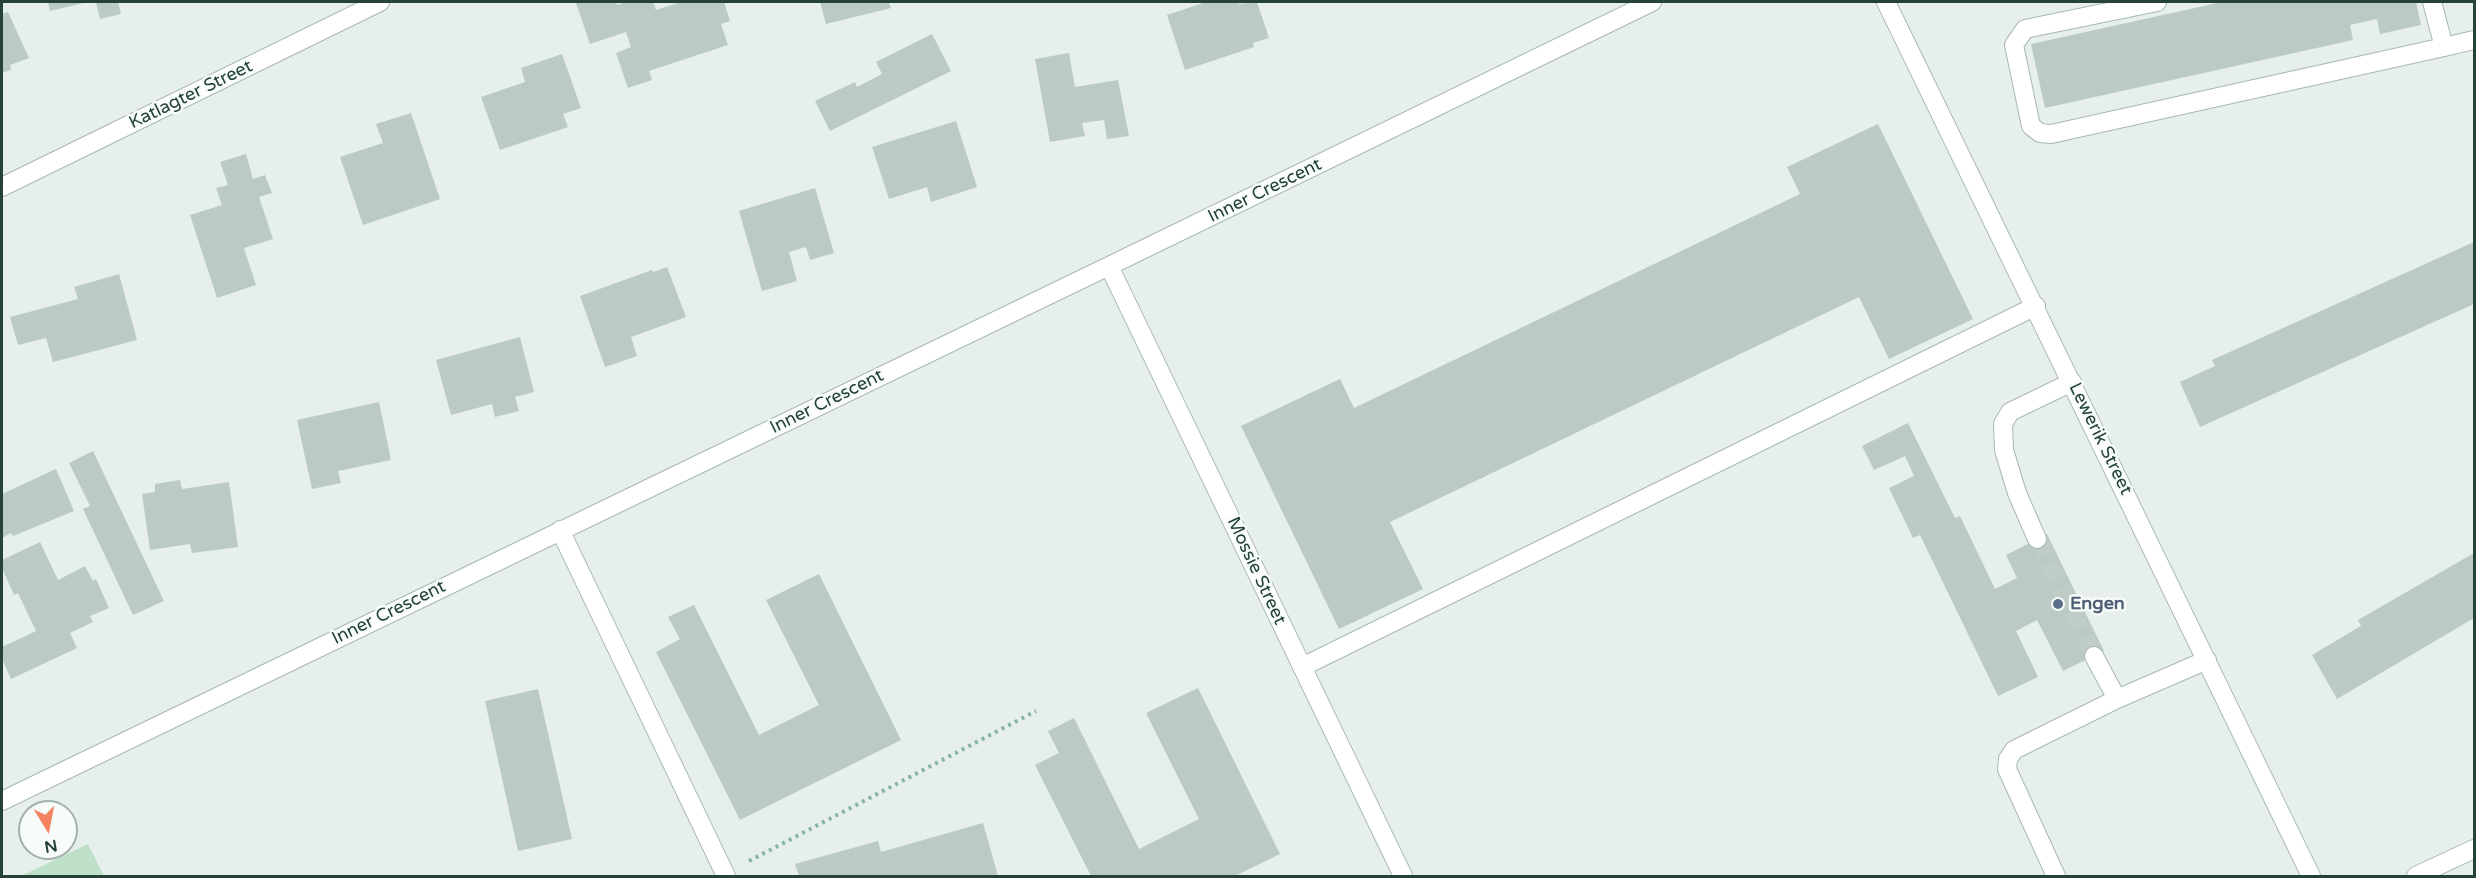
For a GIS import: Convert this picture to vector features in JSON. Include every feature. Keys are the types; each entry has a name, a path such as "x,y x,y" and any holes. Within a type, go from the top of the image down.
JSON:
{"street":[{"name":"Katlagter Street","path":"2,187 380,2"},
{"name":"Inner Crescent","path":"2,801 1652,2"},
{"name":"Lewerik Street","path":"1886,2 2036,306 2311,876"},
{"path":"2157,2 2025,29 2014,45 2031,126 2040,133 2051,134 2475,40"},
{"path":"2432,2 2444,47"},
{"name":"Mossie Street","path":"1109,266 1403,876"},
{"path":"1302,667 2036,306"},
{"path":"2037,539 2017,493 2004,450 2003,424 2010,412 2072,382"},
{"path":"560,530 725,875"},
{"path":"2094,656 2117,699"},
{"path":"2056,876 2007,768 2008,759 2014,750 2117,699 2207,660"},
{"path":"2416,876 2475,849"}],"path":[{"path":"725,875 1036,711"}],"green space":[{"path":"88,844 104,876 21,876 54,860 78,860 78,849"}],"building":[{"path":"48,2 88,2 50,11"},
{"path":"96,2 118,2 121,14 100,19"},
{"path":"616,2 617,5 627,2 653,2 656,10 681,2 724,2 730,21 721,24 728,45 649,71 652,80 628,88 616,53 631,47 626,32 590,44 576,3"},
{"path":"820,2 889,2 891,8 826,24"},
{"path":"1206,2 1238,2 1239,4 1257,2 1269,38 1253,43 1254,47 1185,70 1167,15"},
{"path":"2222,2 2416,2 2421,25 2380,34 2377,19 2350,25 2353,40 2045,108 2031,44"},
{"path":"8,12 29,58 10,65 11,70 2,73 2,14"},
{"path":"932,34 951,71 830,131 815,101 855,82 857,87 882,74 876,62"},
{"path":"1069,53 1075,87 1118,80 1129,136 1107,139 1104,120 1082,123 1085,136 1050,142 1035,59"},
{"path":"562,54 581,108 563,114 568,127 500,150 481,97 525,82 521,68"},
{"path":"411,113 440,199 363,225 340,157 383,143 376,124"},
{"path":"956,121 977,187 931,202 927,187 889,199 872,147"},
{"path":"1878,124 1973,319 1889,359 1859,297 1390,522 1423,589 1339,629 1241,426 1340,379 1354,408 1800,194 1787,167"},
{"path":"246,154 253,179 265,175 272,193 259,197 273,239 244,248 256,285 217,298 190,215 222,205 216,188 228,185 220,162"},
{"path":"815,188 834,253 810,260 806,247 789,252 797,281 762,291 739,211"},
{"path":"2474,242 2474,304 2200,427 2180,382 2215,366 2212,360"},
{"path":"667,267 686,317 631,337 637,356 605,367 580,296 652,270 653,272"},
{"path":"119,274 137,340 53,362 46,338 18,345 10,317 78,299 74,287"},
{"path":"520,337 534,392 515,397 519,411 495,417 492,404 451,415 436,360"},
{"path":"379,402 391,460 338,471 341,483 312,489 297,420"},
{"path":"1908,423 1955,518 1960,516 1995,589 2017,578 2006,555 2047,534 2104,651 2063,671 2037,620 2016,631 2038,677 1998,696 1920,535 1913,538 1889,488 1914,476 1905,456 1874,470 1862,446"},
{"path":"93,451 164,601 133,615 83,509 90,506 69,463"},
{"path":"56,469 74,511 13,536 11,533 2,538 2,494"},
{"path":"180,480 182,489 229,482 238,547 192,553 190,544 150,550 142,494 155,492 155,484"},
{"path":"40,542 58,580 85,566 93,581 96,579 109,608 90,616 93,622 70,633 77,648 11,679 2,659 2,647 36,631 18,593 14,595 2,568 2,560"},
{"path":"2474,553 2474,618 2337,699 2312,655 2361,626 2358,620"},
{"path":"819,574 901,740 740,820 656,652 680,639 668,617 694,605 759,735 819,705 766,600"},
{"path":"1198,688 1280,854 1235,876 1091,876 1035,765 1059,753 1048,731 1074,718 1139,849 1199,819 1146,713"},
{"path":"538,689 572,839 518,851 485,701"},
{"path":"983,823 998,876 799,876 795,864 878,841 881,852"}],"tunnel":[{"path":"2037,539 2094,656"}],"place":[{"name":"Engen","path":"2058,604"}]}
